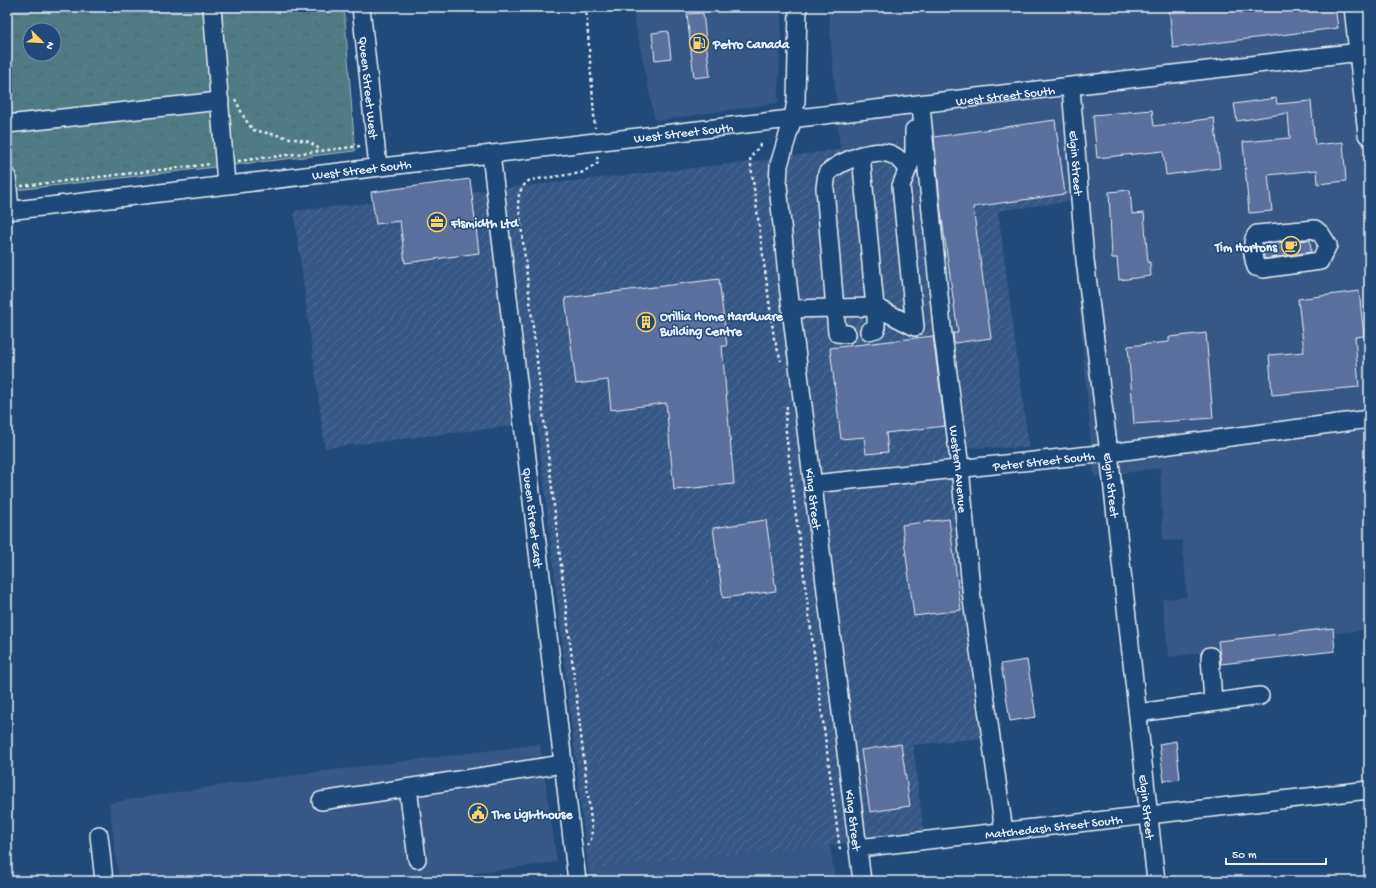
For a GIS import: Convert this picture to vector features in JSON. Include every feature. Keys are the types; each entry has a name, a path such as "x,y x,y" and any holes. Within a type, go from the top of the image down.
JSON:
{"main road":[{"path":"1355,7 1365,51 1369,132"}],"street":[{"path":"212,7 226,98 226,184"},
{"name":"Queen Street West","path":"361,7 378,167"},
{"name":"King Street","path":"798,7 796,101 793,118 779,165 778,185 862,881"},
{"name":"West Street South","path":"9,211 226,184 793,118 917,106 1071,88 1365,51"},
{"name":"Elgin Street","path":"1071,88 1085,260 1109,453 1156,881"},
{"path":"7,124 226,98"},
{"path":"915,327 901,186 914,153 917,106"},
{"name":"Western Avenue","path":"917,106 927,166 942,327 960,468 972,600 1004,832"},
{"path":"847,334 837,334 825,188 827,174 836,166 861,155 879,153 896,157 907,169"},
{"name":"Queen Street East","path":"491,154 576,873"},
{"path":"861,155 874,318"},
{"path":"907,169 927,166"},
{"path":"8,183 9,211"},
{"path":"792,309 874,318 915,327 942,327"},
{"name":"Peter Street South","path":"813,484 1109,453 1369,419"},
{"path":"1210,656 1213,702"},
{"path":"1138,712 1260,696"},
{"path":"321,800 563,764"},
{"path":"408,788 417,859"},
{"name":"Matchedash Street South","path":"858,848 1369,790"},
{"path":"99,835 104,881"}],"path":[{"path":"576,873 591,840 592,830 518,198 519,191 530,180 581,173 598,163 595,141 586,7"},
{"path":"226,98 253,130 309,142 320,151"},
{"path":"761,144 750,158 774,338 782,365"},
{"path":"8,183 225,162 361,146"},
{"path":"787,404 785,423 793,493 840,850"}],"shaded area":[{"path":"632,7 782,7 778,103 655,121"},
{"path":"828,7 1369,7 1369,629 1169,657 1162,599 1187,597 1182,540 1163,541 1160,468 1094,477 1070,201 1056,120 840,149"},
{"path":"1056,120 1070,201 998,211 1029,448 953,447 991,737 913,745 924,836 588,869 537,423 325,448 294,211 748,162"},
{"path":"540,744 557,862 419,881 119,881 109,803 248,781"},
{"path":"830,845 835,881 589,881 588,869"}],"green space":[{"path":"7,7 344,7 355,151 7,191"}],"building":[{"path":"1169,7 1335,7 1338,28 1173,48"},
{"path":"703,13 710,76 694,78 687,14"},
{"path":"668,31 671,58 655,60 652,33"},
{"path":"1276,98 1277,104 1311,101 1315,145 1343,142 1346,181 1318,184 1317,170 1268,175 1272,211 1249,213 1243,142 1290,138 1288,113 1237,121 1234,104"},
{"path":"1152,110 1154,126 1214,118 1220,168 1166,175 1163,151 1097,158 1093,115"},
{"path":"1055,120 1065,194 973,207 991,338 954,343 953,333 958,333 941,212 934,137"},
{"name":"Flsmidth Ltd","path":"470,179 479,253 405,263 400,221 376,224 371,192"},
{"path":"1130,190 1132,214 1144,213 1148,263 1150,262 1151,276 1119,280 1117,258 1112,258 1109,192"},
{"path":"1310,240 1311,252 1264,259 1263,244"},
{"path":"719,279 727,346 722,346 734,484 674,490 666,403 611,410 608,380 576,384 565,298"},
{"path":"1359,291 1364,336 1355,337 1359,387 1272,395 1269,355 1304,352 1298,299"},
{"path":"1206,333 1213,418 1134,424 1128,346 1169,342 1169,337"},
{"path":"933,336 945,426 886,433 888,452 866,454 864,437 841,439 830,348"},
{"path":"949,519 961,610 914,616 902,525"},
{"path":"766,520 776,591 723,598 713,528"},
{"path":"1333,628 1335,651 1221,664 1218,641"},
{"path":"1027,660 1036,717 1010,721 1001,664"},
{"path":"1176,741 1180,779 1164,781 1159,744"},
{"path":"901,744 910,806 870,812 861,750"}],"tunnel":[{"path":"847,334 869,331"}],"place":[{"name":"Petro Canada","path":"699,43"},
{"name":"Flsmidth Ltd","path":"437,222"},
{"name":"Tim Hortons","path":"1291,246"},
{"name":"Orillia Home Hardware Building Centre","path":"646,322"},
{"name":"The Lighthouse","path":"478,813"}]}
